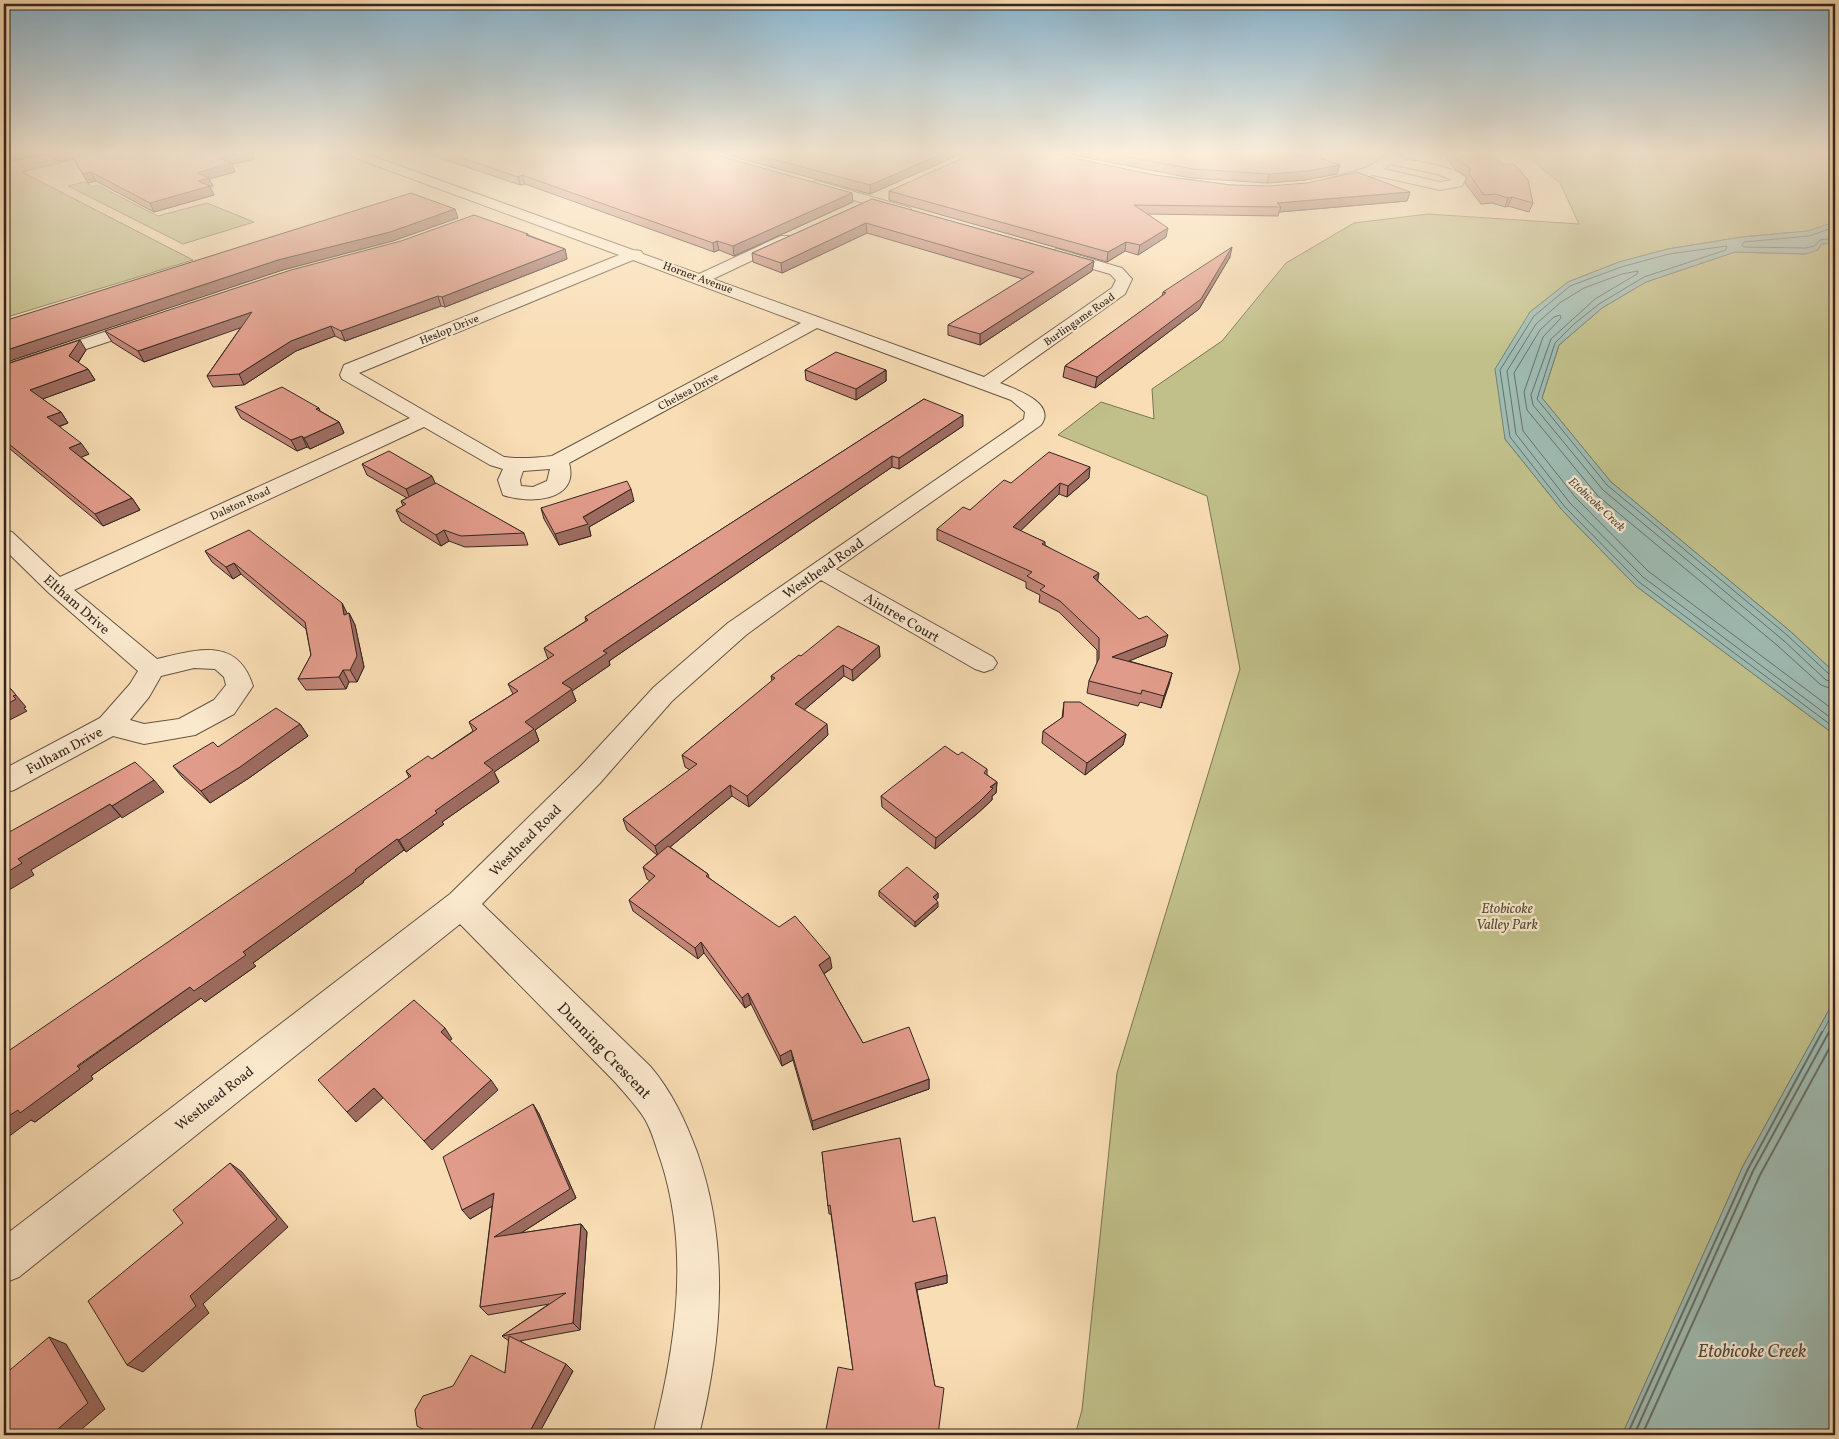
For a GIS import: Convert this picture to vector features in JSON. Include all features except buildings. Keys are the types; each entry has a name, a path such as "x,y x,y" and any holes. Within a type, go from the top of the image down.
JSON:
{"street":[{"name":"Horner Avenue","path":"543,220 1018,396 1035,411"},
{"path":"702,278 799,233"},
{"name":"Burlingame Road","path":"986,384 1119,292 1124,279 1116,271 1040,249"},
{"name":"Heslop Drive","path":"424,419 349,375 350,369 636,254"},
{"path":"4,371 160,318"},
{"name":"Chelsea Drive","path":"424,419 496,461 515,466 558,461 818,321"},
{"name":"Westhead Road","path":"4,1262 461,904 590,775 663,694 737,629 1024,430 1034,420 1035,411"},
{"name":"Dalston Road","path":"57,588 424,419"},
{"path":"515,466 509,480 511,490 523,495 532,494 540,493 557,485 561,472 558,461"},
{"name":"Eltham Drive","path":"4,537 57,588 146,680"},
{"name":"Aintree Court","path":"820,570 984,663"},
{"path":"110,725 144,734 185,728 224,707 240,686 236,673 222,660 194,659 146,680"},
{"name":"Fulham Drive","path":"4,782 110,725 146,680"},
{"name":"Dunning Crescent","path":"461,904 653,1098 677,1148 689,1189 696,1226 699,1264 694,1351 686,1398 676,1435"}],"green space":[{"path":"4,220 116,220 193,260 4,318"},
{"path":"136,220 249,220 254,222 183,244"},
{"name":"Etobicoke Valley Park","path":"1377,220 1521,220 1579,224 1577,220 1835,220 1835,222 1808,231 1742,237 1668,249 1619,262 1568,282 1530,312 1505,439 1562,510 1636,586 1835,735 1835,999 1743,1166 1622,1435 1075,1435 1082,1410 1117,1073 1240,669 1207,496 1058,435 1101,402 1154,419 1152,389 1222,341 1286,263 1354,223"},
{"path":"1835,243 1835,673 1790,631 1611,482 1542,398 1559,345 1602,308 1646,282 1735,252 1806,254 1821,244"}],"water":[{"name":"Etobicoke Creek","path":"1835,222 1835,243 1821,244 1818,250 1806,254 1735,252 1646,282 1602,308 1559,345 1542,398 1611,482 1790,631 1835,673 1835,735 1636,586 1562,510 1505,439 1495,369 1530,312 1568,282 1619,262 1668,249 1742,237 1808,231"},
{"name":"Etobicoke Creek","path":"1835,999 1835,1435 1622,1435 1743,1166"}]}
